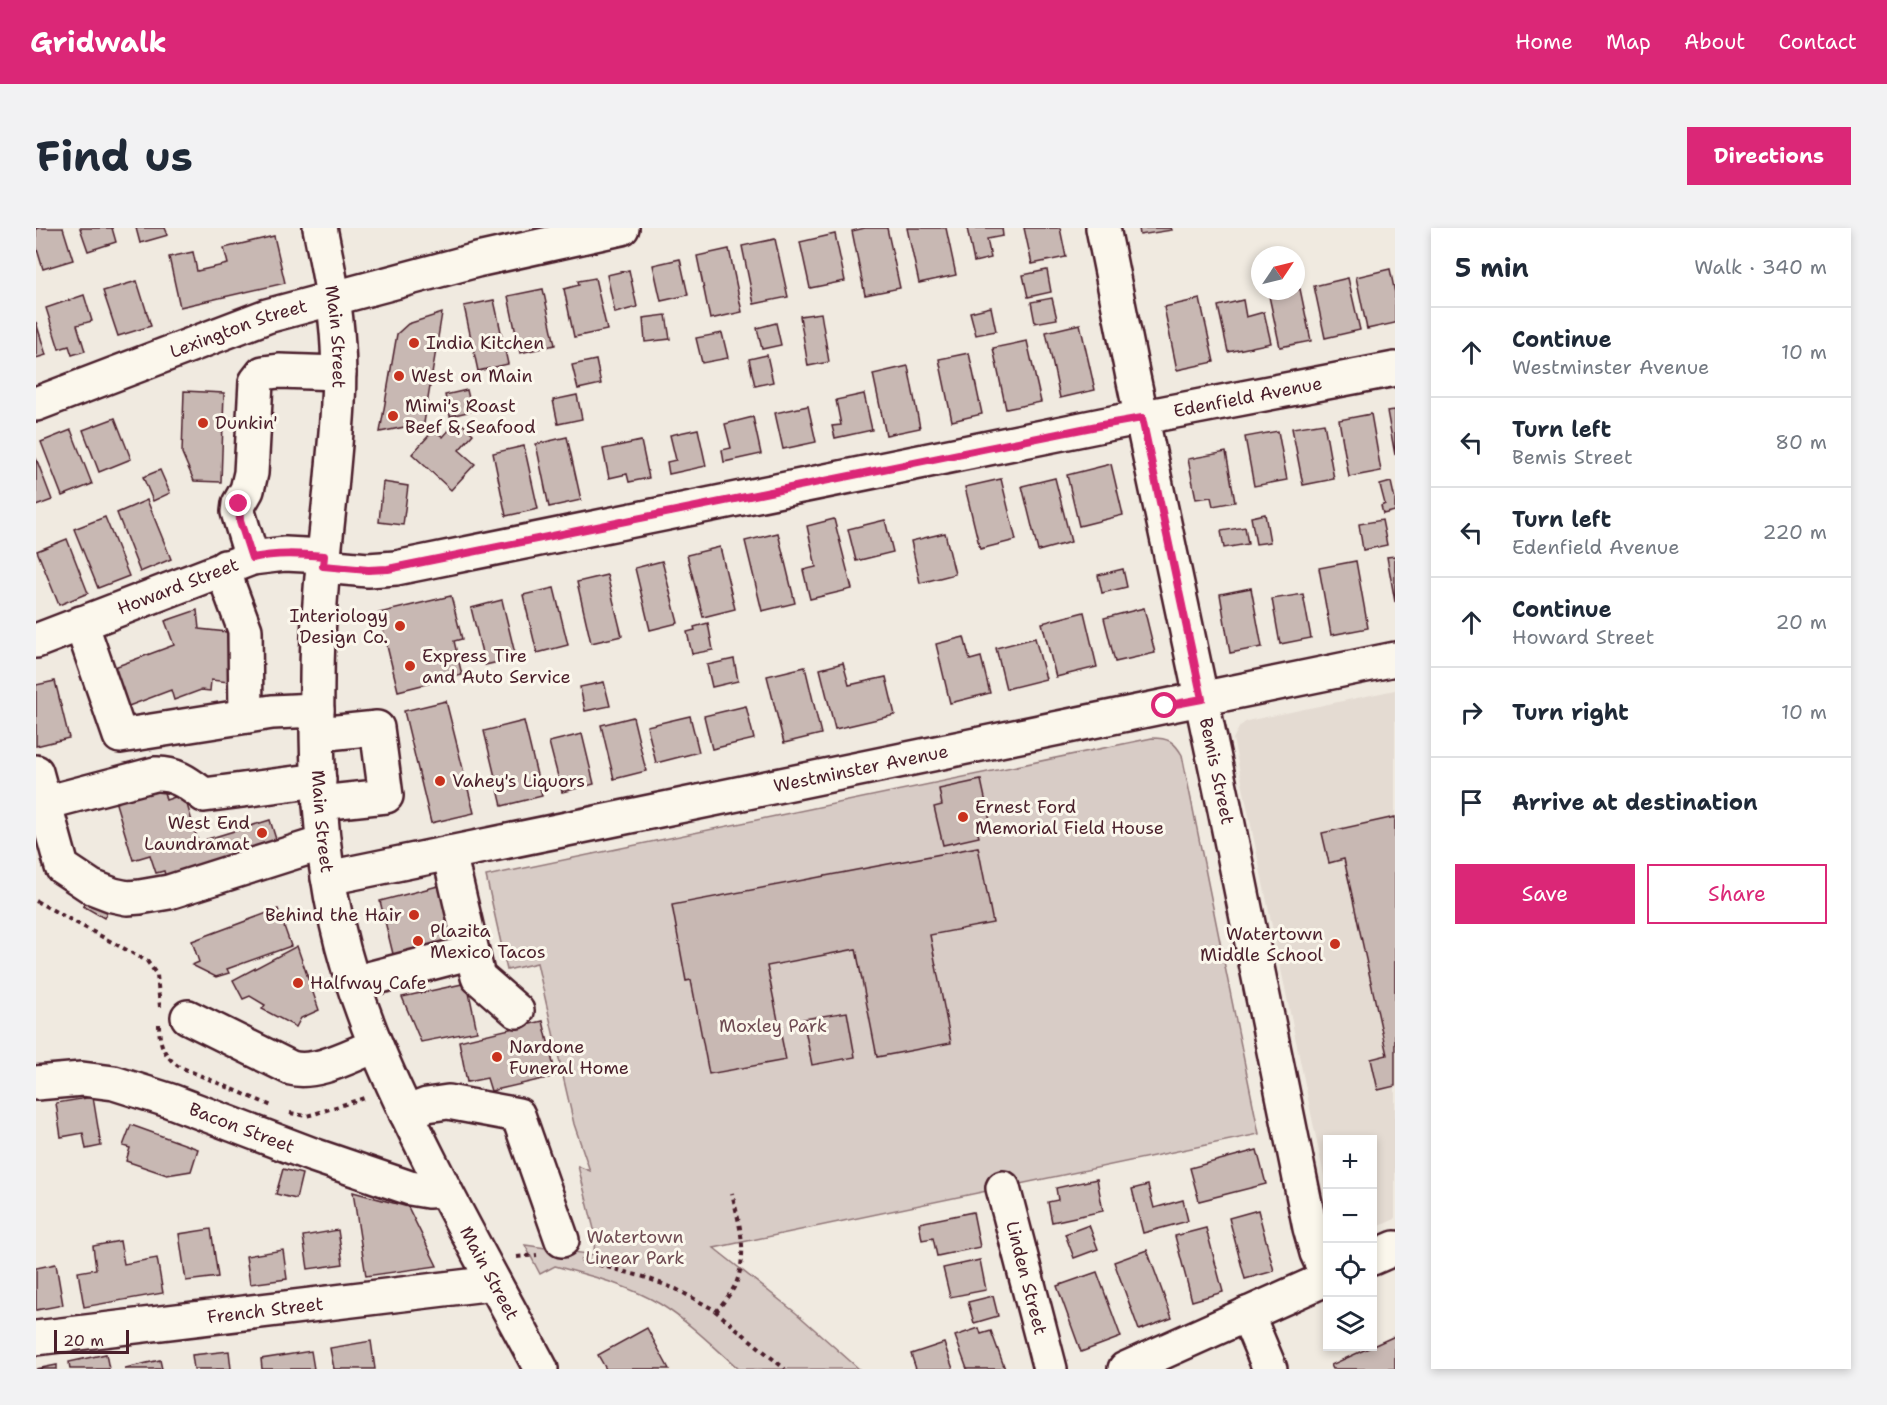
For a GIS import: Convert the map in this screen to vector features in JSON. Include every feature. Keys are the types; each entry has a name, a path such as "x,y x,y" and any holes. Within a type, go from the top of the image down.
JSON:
{"street":[{"name":"Main Street","path":"320,228 333,298 339,373 336,439 318,621 317,722 323,843 337,926 353,983 375,1046 445,1190 541,1369"},
{"name":"Lexington Street","path":"36,404 249,322 487,258 622,228"},
{"name":"Bemis Street","path":"1103,228 1310,1228 1323,1267"},
{"name":"Edenfield Avenue","path":"323,561 368,570 396,568 1090,427 1395,369"},
{"path":"246,716 244,630 229,587 239,563 239,504 247,490 251,473 256,382 263,373 279,371 339,373"},
{"name":"Howard Street","path":"36,641 239,563 285,554 323,561"},
{"path":"45,804 155,774 168,773 178,777 204,795 319,791 386,796 377,728 317,722 272,712 120,736 81,623"},
{"name":"Westminster Avenue","path":"328,878 1395,659"},
{"path":"36,772 62,867 92,887 113,895 128,898 170,892 323,843"},
{"path":"449,853 478,977 516,1011"},
{"path":"353,983 472,952"},
{"path":"188,1017 299,1070 317,1068 375,1046"},
{"name":"Bacon Street","path":"36,1083 82,1079 114,1083 171,1101 314,1155 410,1188 428,1191 445,1190"},
{"path":"406,1113 427,1105 448,1102 518,1115 559,1251"},
{"name":"Linden Street","path":"1003,1188 1050,1369"},
{"path":"1377,1256 1395,1248"},
{"path":"1125,1369 1323,1280"},
{"name":"French Street","path":"36,1338 494,1283"},
{"path":"1247,1314 1270,1369"}],"path":[{"path":"717,1312 736,1282 743,1254 741,1228 732,1194"},
{"path":"517,1257 559,1251 676,1288 717,1312 785,1369"}],"shaded area":[{"name":"Watertown Middle School","path":"1395,690 1395,1219 1377,1227 1377,1135 1323,1135 1323,1171 1233,739 1240,726 1247,721"}],"green space":[{"name":"Moxley Park","path":"1152,738 1170,741 1182,755 1259,1134 714,1248 796,1313 859,1369 739,1369 681,1319 648,1297 609,1282 555,1266 540,1274 525,1245 594,1255 595,1233 578,1166 590,1171 574,1124 537,963 507,970 486,876"}],"building":[{"path":"36,228 63,228 73,260 43,269 36,246"},
{"path":"80,228 112,228 116,242 88,251"},
{"path":"136,228 165,228 168,235 140,243"},
{"path":"865,228 887,228 900,288 865,295 852,231"},
{"path":"907,228 946,228 956,275 919,283"},
{"path":"967,228 1002,228 1003,236 987,239 991,258 974,262"},
{"path":"1024,228 1060,228 1066,257 1032,264"},
{"path":"1139,228 1171,228 1172,230 1140,235"},
{"path":"835,234 845,281 810,288 800,242"},
{"path":"274,236 285,283 180,307 169,257 193,252 197,271 228,264 224,248"},
{"path":"775,239 788,297 754,304 742,246"},
{"path":"729,249 742,312 710,319 697,256"},
{"path":"680,259 688,295 661,301 653,265"},
{"path":"1390,269 1395,293 1395,323 1367,329 1356,277"},
{"path":"629,270 637,307 615,313 607,275"},
{"path":"1047,270 1051,292 1028,297 1023,275"},
{"path":"595,278 607,330 574,337 564,289 579,285 578,281"},
{"path":"1348,278 1360,330 1325,338 1314,286"},
{"path":"137,281 151,326 118,336 103,291"},
{"path":"543,289 555,345 520,353 508,296"},
{"path":"84,295 92,321 77,325 85,351 72,355 69,346 59,349 46,308"},
{"path":"1052,298 1057,319 1035,323 1031,302"},
{"path":"1200,299 1214,362 1177,370 1164,307"},
{"path":"494,300 508,364 478,371 464,306"},
{"path":"1243,300 1246,317 1264,312 1271,343 1228,352 1218,306"},
{"path":"1270,300 1302,300 1311,341 1280,347"},
{"path":"991,307 996,331 976,335 970,312"},
{"path":"442,313 424,423 380,432 397,334 408,324"},
{"path":"821,313 829,362 808,366 800,316"},
{"path":"666,315 670,339 645,342 643,318"},
{"path":"36,322 46,355 36,358"},
{"path":"776,323 781,345 762,349 757,328"},
{"path":"1080,324 1095,390 1060,398 1046,332"},
{"path":"722,333 728,358 702,363 696,338"},
{"path":"1027,341 1041,402 1006,409 993,348"},
{"path":"969,353 982,414 952,421 939,359"},
{"path":"767,355 773,382 755,386 749,359"},
{"path":"596,360 601,384 578,389 572,365"},
{"path":"908,366 920,428 886,435 873,374"},
{"path":"467,390 472,411 450,416 445,395"},
{"name":"Dunkin'","path":"184,391 224,393 221,482 194,481 182,453"},
{"path":"864,394 872,430 835,438 832,426 841,425 836,400"},
{"path":"577,395 582,419 558,424 553,400"},
{"path":"808,406 816,442 783,449 775,413"},
{"path":"1395,410 1395,455 1387,411"},
{"path":"1371,414 1381,471 1349,477 1339,420"},
{"path":"753,417 761,454 724,462 722,450 731,448 725,424"},
{"path":"115,418 131,459 99,472 83,430"},
{"path":"458,420 473,434 459,450 475,464 451,490 412,454 434,430 443,437"},
{"path":"1324,423 1334,479 1303,485 1292,428"},
{"path":"698,429 706,466 669,474 667,462 676,460 670,435"},
{"path":"71,430 92,484 62,496 41,442"},
{"path":"1278,431 1287,480 1254,486 1245,437"},
{"path":"567,437 581,500 549,507 536,444"},
{"path":"641,441 649,478 629,482 627,474 609,478 603,449"},
{"path":"524,446 538,509 506,516 493,453"},
{"path":"1226,452 1235,502 1213,506 1211,497 1196,499 1188,459"},
{"path":"36,458 52,500 36,506"},
{"path":"1111,464 1123,515 1079,526 1067,475"},
{"path":"160,470 170,493 153,501 143,477"},
{"path":"1055,478 1071,542 1038,551 1022,486"},
{"path":"1001,479 1016,540 980,549 965,487"},
{"path":"383,482 408,486 403,525 379,522"},
{"path":"1391,482 1395,511 1383,514 1381,506 1385,504 1380,485"},
{"path":"147,500 171,559 140,572 117,513"},
{"path":"1265,514 1270,542 1256,544 1251,517"},
{"path":"105,517 129,576 98,588 74,529"},
{"path":"834,519 852,589 810,599 803,570 816,567 807,526"},
{"path":"885,520 893,552 856,561 848,529"},
{"path":"1382,520 1387,545 1363,550 1359,524"},
{"path":"1245,527 1248,544 1224,548 1221,531"},
{"path":"778,533 795,603 762,611 745,541"},
{"path":"945,533 955,574 920,583 911,541"},
{"path":"67,539 88,593 59,605 37,551"},
{"path":"720,547 735,609 703,617 687,555"},
{"path":"1395,556 1395,602 1387,557"},
{"path":"662,561 678,623 650,630 635,568"},
{"path":"1356,561 1368,628 1331,635 1319,568"},
{"path":"1123,569 1127,587 1102,593 1098,575"},
{"path":"607,575 622,636 591,643 577,582"},
{"path":"554,588 568,645 537,653 523,595"},
{"path":"1251,588 1262,647 1230,653 1220,594"},
{"path":"1303,594 1311,638 1280,644 1272,599"},
{"path":"451,596 462,639 454,641 462,675 398,691 379,613"},
{"path":"502,600 516,658 485,665 471,608"},
{"path":"1144,608 1155,653 1115,662 1104,618"},
{"path":"197,610 199,629 227,632 229,682 211,680 210,691 201,690 174,700 171,690 126,707 112,668 174,645 165,621"},
{"path":"1084,612 1097,667 1056,677 1042,623"},
{"path":"708,623 713,650 692,654 687,632 695,630 694,627"},
{"path":"964,637 970,660 981,657 990,693 950,703 936,644"},
{"path":"1035,638 1046,679 1006,689 996,648"},
{"path":"734,659 738,681 712,687 707,665"},
{"path":"843,663 849,685 886,677 895,715 835,729 820,669"},
{"path":"805,667 821,734 784,743 767,676"},
{"path":"55,681 69,738 36,746 36,685"},
{"path":"604,682 610,706 585,711 580,687"},
{"path":"446,701 474,813 431,823 404,711"},
{"path":"746,706 754,739 712,749 704,716"},
{"path":"690,716 699,752 656,763 647,726"},
{"path":"633,717 646,771 614,779 601,725"},
{"path":"524,721 542,796 502,806 484,731"},
{"path":"582,734 594,784 562,792 549,742"},
{"name":"Ernest Ford Memorial Field House","path":"981,780 991,826 977,830 979,837 943,845 934,807 942,805 939,789"},
{"path":"162,784 166,800 184,794 198,842 270,820 279,849 167,882 164,871 156,873 150,855 133,860 114,797"},
{"path":"1395,817 1395,1086 1378,1090 1371,1059 1387,1055 1344,859 1329,863 1322,833"},
{"path":"978,847 993,923 930,935 951,1043 877,1057 856,949 767,966 786,1060 709,1074 691,980 686,981 672,905"},
{"path":"442,885 456,942 394,958 380,901"},
{"path":"89,895 110,907 104,918 83,906"},
{"path":"278,909 291,946 227,969 229,973 216,977 192,965 199,962 192,941"},
{"path":"297,946 319,1010 301,1018 296,1027 262,1009 265,1005 250,996 243,999 233,980"},
{"path":"467,983 477,1031 421,1042 402,997"},
{"path":"847,1012 855,1057 812,1065 803,1019"},
{"path":"543,1021 556,1076 491,1091 487,1078 467,1082 459,1041"},
{"path":"93,1097 101,1146 86,1149 83,1133 61,1137 56,1103"},
{"path":"131,1125 198,1149 191,1171 167,1175 126,1161 130,1148 123,1146"},
{"path":"1257,1150 1266,1184 1199,1201 1190,1168"},
{"path":"283,1169 302,1174 296,1199 276,1194"},
{"path":"1097,1179 1103,1211 1052,1222 1048,1202 1058,1200 1056,1188"},
{"path":"1148,1185 1154,1208 1183,1200 1188,1221 1143,1233 1132,1189"},
{"path":"353,1192 408,1207 437,1266 366,1276"},
{"path":"1258,1210 1274,1271 1245,1279 1229,1218"},
{"path":"973,1212 980,1247 937,1256 933,1238 922,1240 919,1223"},
{"path":"1089,1225 1098,1249 1074,1258 1065,1234"},
{"path":"1206,1228 1223,1292 1192,1301 1175,1236"},
{"path":"211,1229 218,1277 186,1281 179,1234"},
{"path":"338,1230 343,1264 308,1269 303,1236"},
{"path":"120,1241 124,1264 157,1258 163,1293 84,1307 78,1272 96,1269 93,1246"},
{"path":"283,1250 287,1279 250,1284 246,1256"},
{"path":"1147,1250 1172,1318 1139,1330 1114,1262"},
{"path":"980,1260 986,1290 950,1297 943,1268"},
{"path":"56,1264 63,1305 36,1310 36,1268"},
{"path":"1097,1272 1121,1337 1081,1352 1057,1286"},
{"path":"993,1296 998,1316 974,1323 968,1302"},
{"path":"647,1328 669,1369 606,1369 598,1355"},
{"path":"979,1328 981,1334 991,1331 1005,1369 967,1369 955,1336"},
{"path":"1395,1336 1395,1369 1333,1369 1331,1365 1362,1351 1377,1351 1377,1344"},
{"path":"371,1341 375,1369 334,1369 330,1348"},
{"path":"944,1343 953,1369 916,1369 911,1354"},
{"path":"229,1351 231,1369 194,1369 192,1355"},
{"path":"311,1351 314,1369 262,1369 261,1359"},
{"path":"106,1354 109,1369 70,1369 69,1362"},
{"path":"160,1360 162,1369 125,1369 125,1368"},
{"path":"57,1365 57,1369 36,1369"}],"place":[{"name":"India Kitchen","path":"414,343"},
{"name":"West on Main","path":"399,376"},
{"name":"Mimi's Roast Beef & Seafood","path":"393,416"},
{"name":"Dunkin'","path":"203,423"},
{"name":"Interiology Design Co.","path":"400,626"},
{"name":"Express Tire and Auto Service","path":"410,666"},
{"name":"Vahey's Liquors","path":"440,781"},
{"name":"Ernest Ford Memorial Field House","path":"963,817"},
{"name":"West End Laundramat","path":"262,833"},
{"name":"Behind the Hair","path":"414,915"},
{"name":"Plazita Mexico Tacos","path":"418,941"},
{"name":"Watertown Middle School","path":"1335,944"},
{"name":"Halfway Cafe","path":"298,983"},
{"name":"Nardone Funeral Home","path":"497,1057"}],"route":[{"path":"239,504 240,521 252,558 275,554 324,556 323,566 368,570 388,569 1142,418 1202,699 1165,706"}],"park label":[{"name":"Watertown Linear Park","path":"635,1247"}]}
